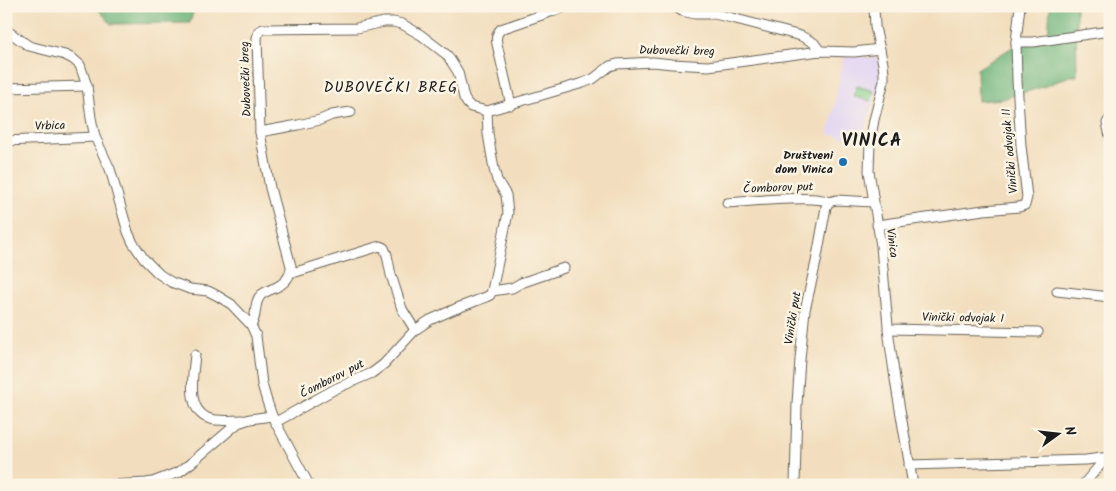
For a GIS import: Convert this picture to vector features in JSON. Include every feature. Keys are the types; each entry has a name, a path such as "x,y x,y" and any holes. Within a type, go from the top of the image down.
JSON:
{"street":[{"path":"674,6 682,11 695,14 714,14 801,36 814,43 820,51"},
{"name":"Vinica","path":"874,6 875,27 884,64 884,81 872,132 869,155 870,180 881,246 888,329 913,485"},
{"name":"Vinički odvojak II","path":"878,225 1024,205 1027,197 1018,99 1016,42 1020,6"},
{"path":"512,105 497,44 496,37 500,29 562,8"},
{"name":"Dubovečki breg","path":"291,272 270,188 260,132 257,38 259,31 263,29 357,28 384,22 402,24 421,35 447,55 458,72 467,103 471,107 487,112 583,84 610,66 618,64 653,62 708,66 820,51 854,52 880,49"},
{"path":"6,30 29,46 65,55 80,65 87,86 95,137 105,155 133,243 144,259 159,274 171,282 190,289 208,291 231,304 251,325 256,336 262,384 274,419 309,485"},
{"path":"1016,42 1033,42 1110,31"},
{"path":"6,88 87,86"},
{"name":"Dubovečki breg","path":"260,132 351,112"},
{"path":"487,112 488,134 494,169 506,195 508,213 492,291"},
{"path":"1110,118 1107,123 1110,136"},
{"name":"Vrbica","path":"6,141 95,137"},
{"name":"Čomborov put","path":"727,203 790,199 829,202"},
{"path":"829,202 836,200 873,202"},
{"name":"Vinički put","path":"795,485 797,404 805,310 826,208 829,202"},
{"path":"251,325 254,322 259,296 283,284 291,272 380,246 384,248 387,255 402,309 415,330"},
{"name":"Čomborov put","path":"274,419 372,373 384,364 415,330 437,317 486,297 492,291 512,288 564,268"},
{"path":"1057,291 1110,296"},
{"name":"Vinički odvojak I","path":"888,329 1038,332"},
{"path":"194,355 192,392 198,412 205,417 215,420 274,419"},
{"path":"112,485 153,482 179,472 243,420"},
{"path":"909,465 1108,458"},
{"path":"1083,485 1108,458"}],"shaded area":[{"path":"844,56 877,58 880,76 879,86 863,136 856,140 829,134"}],"green space":[{"path":"80,6 195,6 190,23 111,24 99,10"},
{"path":"1050,6 1076,6 1077,76 1070,76 1046,86 1002,99 978,101 977,69 1024,40 1048,38"},
{"path":"857,86 874,91 871,101 854,97"}],"place":[{"name":"Društveni dom Vinica","path":"843,162"}],"district":[{"name":"DUBOVEČKI BREG","path":"391,88"},
{"name":"VINICA","path":"872,141"}]}
